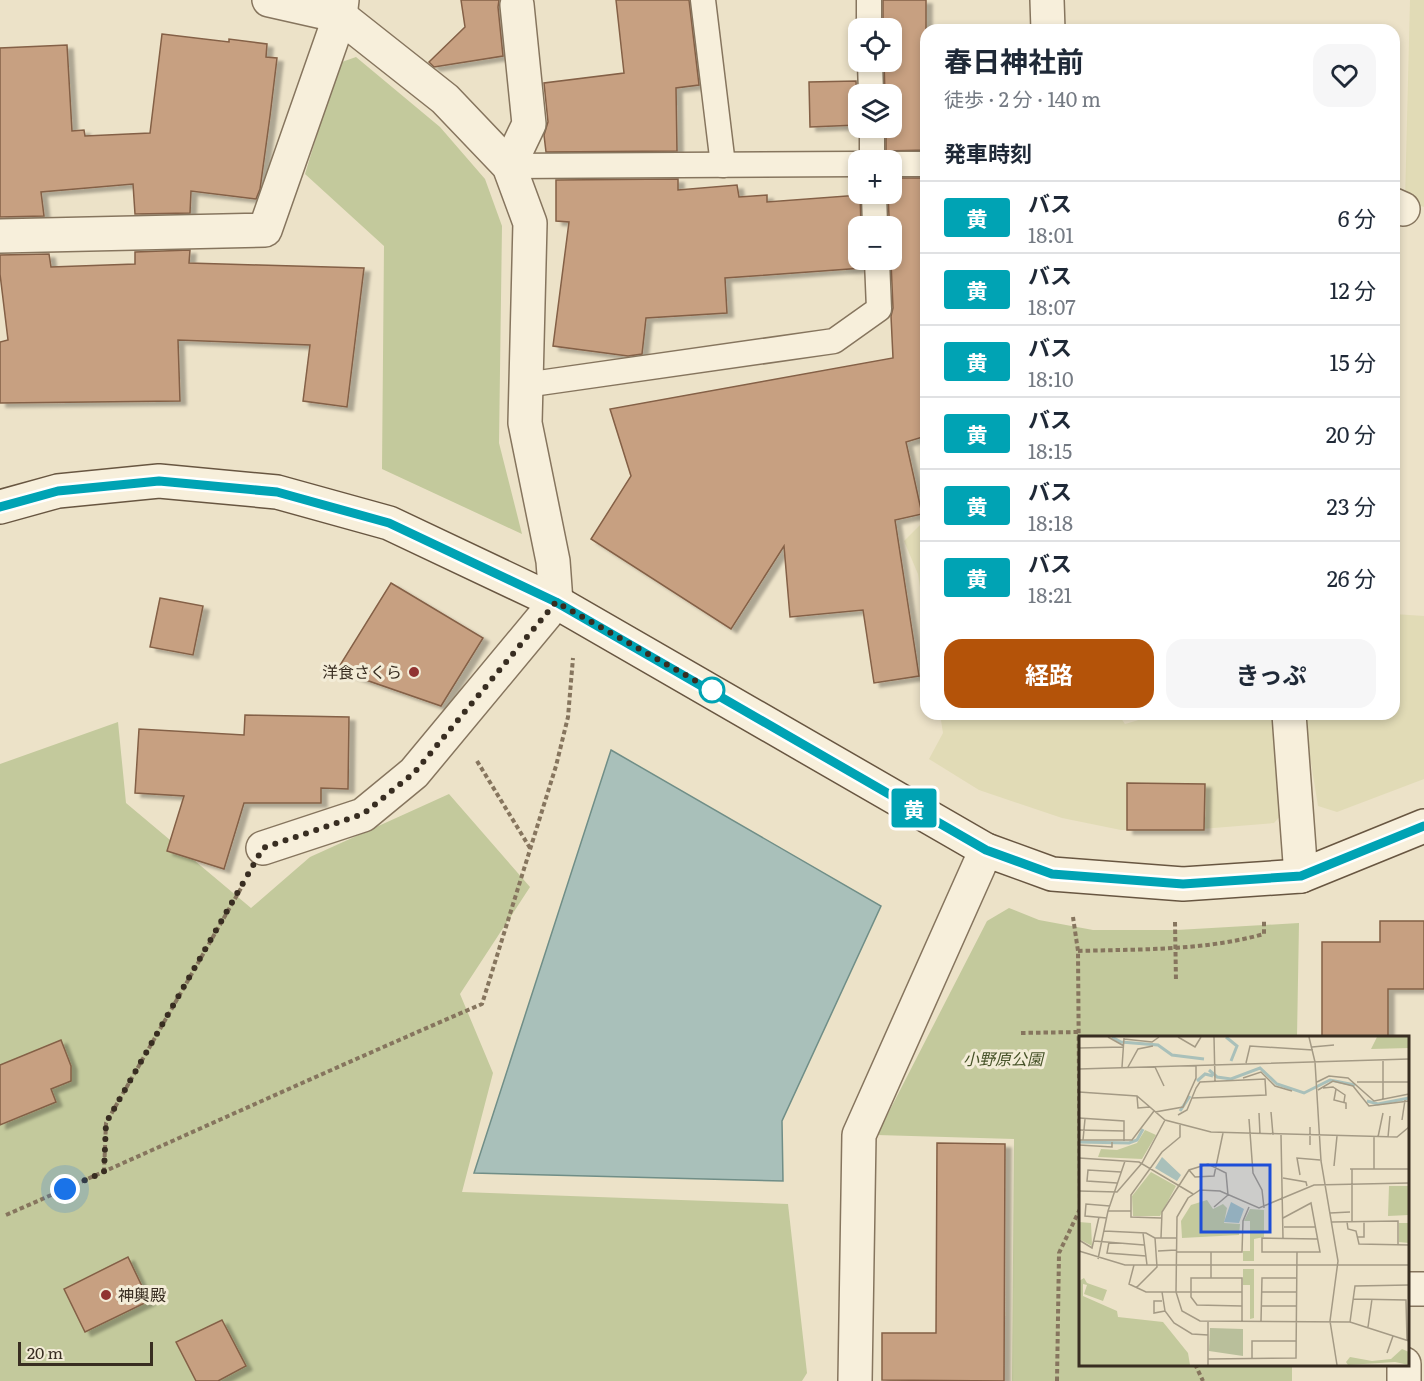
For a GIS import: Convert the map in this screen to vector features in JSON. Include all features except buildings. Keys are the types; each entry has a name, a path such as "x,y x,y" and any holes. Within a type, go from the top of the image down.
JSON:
{"street":[{"path":"263,848 363,814 414,773 556,602 553,561 525,423 530,223 509,166 445,99 341,8 269,0"},
{"path":"1047,0 1048,24"},
{"path":"509,166 529,124 517,5"},
{"path":"0,236 265,230 341,8"},
{"path":"0,507 58,491 159,481 277,492 389,523 556,602 986,850 1052,874 1183,884 1301,876 1424,826"},
{"path":"1290,720 1301,876"},
{"path":"855,1381 859,1135 986,850"}],"lane":[{"path":"703,0 723,165"},
{"path":"869,0 870,18"},
{"path":"509,166 848,164"},
{"path":"902,164 920,164"},
{"path":"525,386 834,341 879,309 877,270"}],"path":[{"path":"6,1215 315,1076 482,1004 556,766 568,717 573,657"},
{"path":"454,725 530,848"},
{"path":"104,1172 106,1123 263,848"},
{"path":"1078,951 1194,948 1238,941 1264,934 1264,912"},
{"path":"1073,913 1078,951 1079,1120"},
{"path":"1174,918 1176,982"},
{"path":"1021,1033 1078,1032"},
{"path":"1057,1381 1059,1253 1079,1211"},
{"path":"1196,1366 1203,1381"}],"shaded area":[{"path":"1410,0 1424,0 1424,207 1405,201"},
{"path":"920,525 920,587 918,574 904,541"},
{"path":"1400,614 1424,616 1424,779 1337,812 1318,806 1304,720 1400,720"},
{"path":"941,720 1122,720 1125,724 1139,720 1275,720 1284,812 1274,823 1177,831 1121,830 1062,818 979,790 929,759 943,733"}],"green space":[{"path":"356,57 440,127 485,179 502,226 499,443 522,534 382,469 384,246 305,174 339,63"},
{"path":"118,722 126,803 251,908 310,857 449,794 530,887 460,994 493,1073 462,1192 788,1204 807,1373 802,1381 0,1381 0,764"},
{"name":"小野原公園","path":"1009,908 1039,920 1093,930 1177,930 1299,923 1297,1036 1079,1036 1079,1366 1292,1366 1292,1381 1012,1381 1014,1139 877,1135 987,921"}],"water":[{"path":"611,750 881,906 782,1121 783,1181 474,1173"}],"bus line":[{"name":"黄","path":"0,507 58,491 159,481 277,492 389,523 556,602 986,850 1052,874 1183,884 1301,876 1424,826"}],"place":[{"name":"洋食さくら","path":"414,672"},
{"name":"神輿殿","path":"106,1295"}],"route":[{"path":"65,1189 104,1172 106,1123 263,848 363,814 414,773 556,602 712,690"}]}
